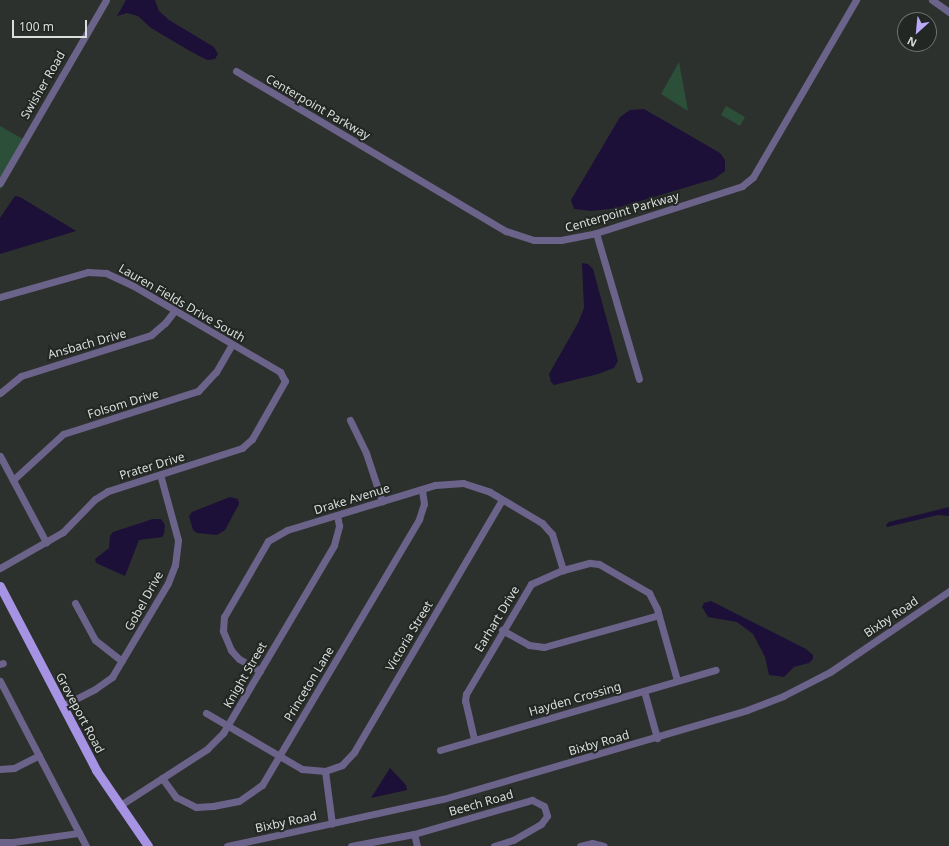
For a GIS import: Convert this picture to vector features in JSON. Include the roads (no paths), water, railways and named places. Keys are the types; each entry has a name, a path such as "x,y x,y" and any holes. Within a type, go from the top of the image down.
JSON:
{"main road":[{"name":"Groveport Road","path":"0,586 62,706 119,806 148,846"}],"street":[{"name":"Swisher Road","path":"0,183 106,0"},
{"name":"Centerpoint Parkway","path":"236,71 506,231 541,241 561,240 596,233 731,192 753,177 856,0"},
{"path":"932,0 949,12"},
{"path":"596,233 639,379"},
{"name":"Lauren Fields Drive South","path":"0,297 94,272 117,276 280,372"},
{"name":"Ansbach Drive","path":"0,393 21,376 151,335 165,323 175,310"},
{"name":"Folsom Drive","path":"13,480 26,470 63,434 198,391 216,372 232,344"},
{"name":"Prater Drive","path":"0,568 68,528 101,494 242,448 252,440 284,386 285,378 280,372"},
{"path":"350,420 366,453 382,501"},
{"path":"0,456 46,542"},
{"name":"Gobel Drive","path":"62,706 106,683 122,661 164,591 176,561 178,540 160,474"},
{"name":"Drake Avenue","path":"260,671 239,658 226,643 224,622 229,605 264,547 274,536 337,515 449,482 477,486 548,528 563,570"},
{"name":"Princeton Lane","path":"162,778 172,792 185,803 213,806 239,801 252,794 262,785 419,519 424,504 422,489"},
{"name":"Victoria Street","path":"325,771 342,765 354,752 502,500"},
{"name":"Knight Street","path":"119,806 207,749 228,726 334,545 339,532 337,515"},
{"name":"Earhart Drive","path":"474,739 466,707 466,694 502,630 531,584 563,570 590,563 603,565 649,593 659,615 677,680"},
{"name":"Bixby Road","path":"227,846 443,799 657,738 742,712 800,688 839,666 949,591"},
{"path":"75,603 95,640 100,646 122,661"},
{"path":"502,630 529,645 544,647 659,615"},
{"name":"Hayden Crossing","path":"440,750 644,691 677,680 716,670"},
{"path":"0,681 86,846"},
{"path":"644,691 657,738"},
{"path":"206,713 302,769 325,771 332,824"},
{"path":"0,769 14,768 39,755"},
{"name":"Beech Road","path":"351,846 414,834 532,800 544,806 547,816 541,824 513,840 494,846"},
{"path":"0,842 13,842 79,833"},
{"path":"414,834 417,846"},
{"path":"580,846 592,843 604,846"}]}
